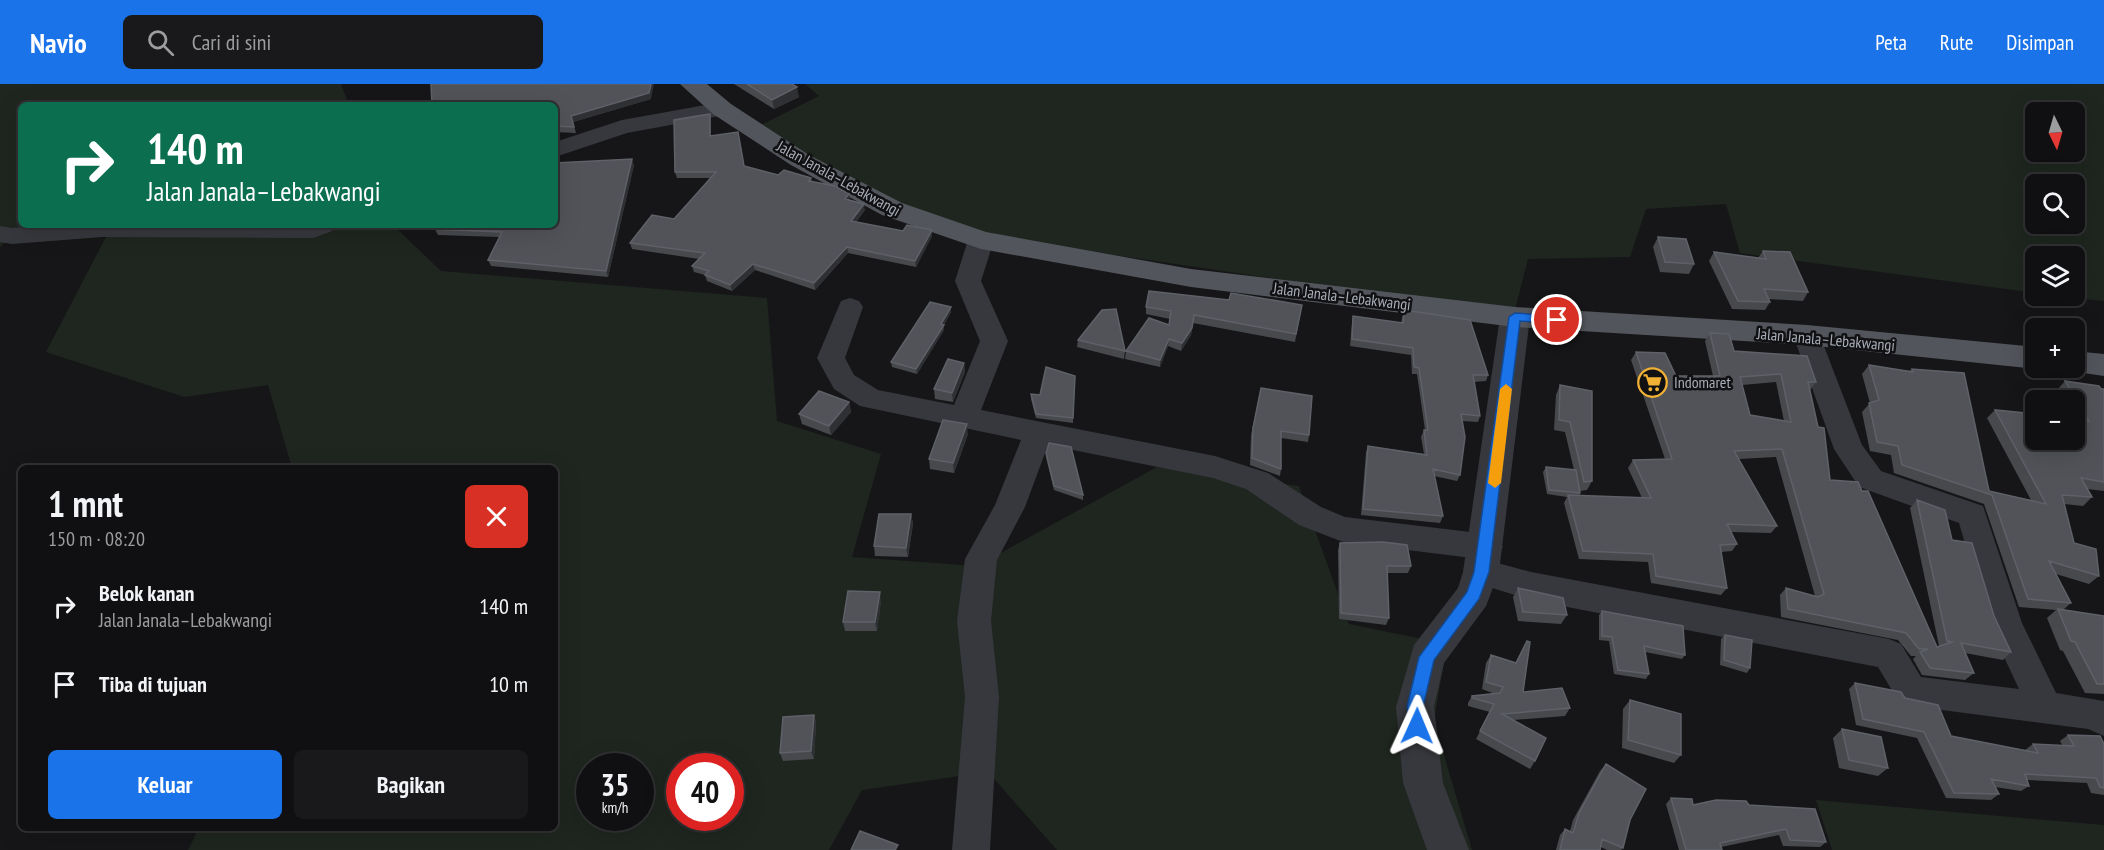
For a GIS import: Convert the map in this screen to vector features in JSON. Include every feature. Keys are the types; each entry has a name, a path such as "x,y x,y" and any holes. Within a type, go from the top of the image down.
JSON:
{"main road":[{"name":"Jalan Janala–Lebakwangi","path":"692,84 722,109 800,160 892,209 981,240 1191,278 1515,317 1807,335 2025,357"},
{"path":"2085,363 2104,364"}],"street":[{"path":"558,149 622,127 722,109"},
{"path":"0,234 12,236 102,229 313,230 317,228"},
{"path":"963,418 994,341 969,281 981,240"},
{"path":"850,307 831,358 844,382 870,399 1215,467 1257,481 1310,516 1343,529 1484,560 1530,586 1889,654 1911,691 2095,714 2104,720"},
{"path":"1448,850 1423,783 1415,707 1427,657 1473,595 1484,560 1515,317"},
{"path":"1807,335 1848,449 1870,479 1972,515 2005,623 2045,708"},
{"path":"970,850 982,697 974,621 981,558 1010,507 1039,431"}],"shaded area":[{"path":"0,84 341,84 348,102 18,102 18,228 396,228 441,271 767,298 777,421 881,454 852,557 977,566 1157,467 1299,486 1349,624 1447,644 1434,721 1472,850 1057,850 988,772 862,790 829,850 188,850 198,831 558,831 558,465 291,465 268,385 184,397 46,352 109,231 15,232 0,247"},
{"path":"805,84 2104,84 2104,301 2085,299 2085,246 2025,246 2025,292 1740,253 1726,204 1646,209 1630,257 1528,259 1514,314 979,235 850,183 757,127 819,96"},
{"path":"1816,800 2104,825 2104,850 1832,850"}],"building":[{"path":"431,84 651,84 649,93 571,116 574,127 558,126 558,102 432,102"},
{"path":"747,84 792,84 797,87 772,100"},
{"path":"710,114 710,136 738,132 744,166 778,175 784,170 811,178 809,181 835,186 849,194 845,199 864,204 851,221 903,231 907,225 932,230 915,261 847,247 814,283 753,264 730,285 705,275 709,271 692,266 705,253 630,243 652,215 674,219 716,172 675,172 674,120"},
{"path":"632,159 606,271 488,260 502,232 435,229 558,228 558,163"},
{"path":"1658,237 1686,239 1694,264 1665,262"},
{"path":"1763,251 1790,252 1808,292 1764,289 1770,302 1738,301 1714,252 1766,259"},
{"path":"1149,291 1229,300 1231,293 1302,305 1296,334 1194,315 1192,328 1182,343 1169,339 1160,360 1126,351 1149,318 1169,325 1171,311 1146,307"},
{"path":"930,302 951,307 941,324 944,325 916,369 891,362"},
{"path":"1116,309 1125,351 1078,340 1102,310"},
{"path":"1404,310 1470,320 1488,375 1473,375 1480,416 1461,414 1465,437 1460,475 1433,469 1443,516 1363,509 1368,446 1427,455 1424,430 1428,430 1419,368 1414,367 1413,348 1352,339 1353,316 1403,323"},
{"path":"1710,333 1729,334 1734,351 1807,356 1816,382 1808,382 1818,427 1824,428 1830,480 1858,482 1862,491 1868,491 1937,647 1952,642 1947,641 1917,500 1945,510 1952,540 1972,543 1994,616 2011,652 1961,643 1974,673 1930,668 1920,652 1928,649 1919,649 1906,633 1788,609 1786,588 1818,597 1824,594 1782,449 1734,451 1777,526 1727,524 1737,544 1720,545 1727,588 1656,576 1653,554 1583,551 1568,495 1651,498 1633,460 1672,459 1636,352 1665,353 1676,376 1720,376","holes":["1781,374 1791,422 1750,415 1740,377"]},
{"path":"948,359 964,363 952,393 934,389"},
{"path":"1869,365 1913,372 1912,369 1964,373 1989,491 2046,504 1995,410 2025,413 2025,450 2085,450 2085,420 2089,421 2085,414 2085,390 2070,390 2065,381 2099,386 2104,389 2104,482 2081,478 2092,497 2062,495 2074,543 2096,549 2099,576 2049,561 2071,603 2028,599 1992,495 1902,465 1898,446 1877,442 1869,403 1879,400"},
{"path":"1046,367 1075,376 1073,418 1036,414 1031,394 1040,395"},
{"path":"1560,385 1592,391 1592,481 1584,482 1570,422 1559,420"},
{"path":"1261,388 1312,396 1309,435 1281,431 1281,469 1252,458 1253,428"},
{"path":"819,391 849,402 829,426 799,414"},
{"path":"943,420 967,424 953,463 929,459"},
{"path":"1049,443 1071,447 1083,495 1054,486 1046,453"},
{"path":"1546,467 1576,470 1580,493 1549,490"},
{"path":"879,514 911,514 906,548 874,546"},
{"path":"1383,542 1407,545 1411,566 1387,566 1389,618 1341,613 1340,543"},
{"path":"1518,588 1563,598 1567,615 1523,612"},
{"path":"848,591 880,592 875,622 843,622"},
{"path":"2058,609 2104,616 2104,684 2097,684 2075,642 2071,641"},
{"path":"1602,611 1683,626 1685,655 1644,646 1649,674 1618,670 1612,637 1602,636"},
{"path":"1725,635 1752,640 1750,668 1724,660"},
{"path":"1527,641 1530,642 1523,692 1562,688 1570,708 1502,714 1546,738 1535,761 1480,731 1494,704 1472,698 1472,696 1500,693 1503,687 1486,682 1491,655 1516,663"},
{"path":"1855,683 1901,692 1905,698 1938,705 1951,736 2038,753 2033,744 2074,746 2068,735 2100,736 2104,744 2104,788 2100,787 2096,778 2025,774 2029,786 1991,779 1999,794 1954,793 1924,732 1863,719"},
{"path":"1630,700 1681,714 1681,755 1628,740"},
{"path":"814,715 811,751 780,753 783,717"},
{"path":"1842,729 1881,737 1888,768 1849,760"},
{"path":"1606,764 1646,789 1630,820 1623,848 1602,839 1600,850 1560,850 1565,829 1573,833 1579,813"},
{"path":"1671,798 1692,799 1693,805 1716,800 1746,801 1749,805 1815,809 1826,842 1790,840 1786,829 1720,843 1722,850 1686,850"},
{"path":"860,831 898,845 895,850 851,850"}],"slow traffic":[{"path":"1495,483 1506,389"}],"place":[{"name":"Indomaret","path":"1653,382"}],"route":[{"path":"1417,726 1415,707 1427,657 1473,595 1481,572 1515,317 1557,320"}]}
